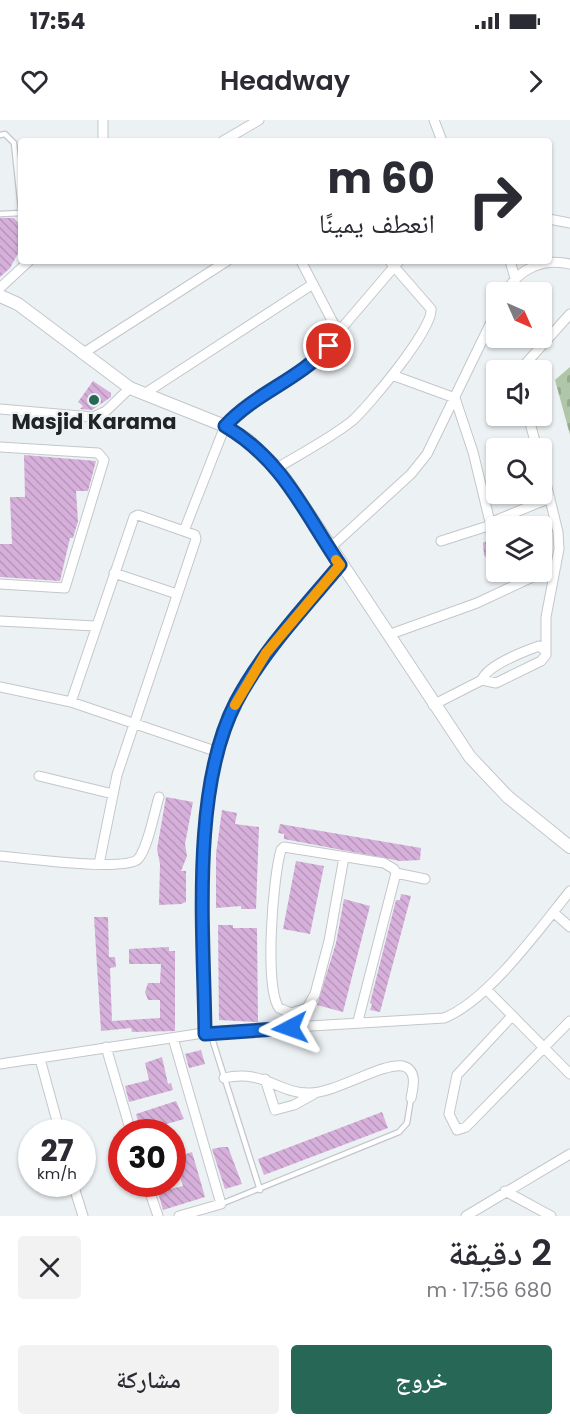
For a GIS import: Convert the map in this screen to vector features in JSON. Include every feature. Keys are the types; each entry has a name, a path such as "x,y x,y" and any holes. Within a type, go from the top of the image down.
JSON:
{"street":[{"path":"103,120 103,138"},
{"path":"228,138 259,120"},
{"path":"434,120 441,138"},
{"path":"552,220 570,223"},
{"path":"552,262 570,264"},
{"path":"0,288 26,264"},
{"path":"82,354 222,264"},
{"path":"303,264 339,334"},
{"path":"184,531 225,426 239,412 303,371 339,334 393,264"},
{"path":"277,468 350,422 365,409 426,328 432,312 425,300 395,264"},
{"path":"511,264 515,278"},
{"path":"513,282 522,272 541,264"},
{"path":"144,394 313,284"},
{"path":"0,296 18,304 130,388 225,426 248,441 277,468 433,705 480,770 508,797 570,847"},
{"path":"529,360 570,314"},
{"path":"329,549 416,467 441,429 486,333"},
{"path":"392,375 455,398"},
{"path":"0,409 93,417 106,411 130,388"},
{"path":"455,398 473,452 489,516"},
{"path":"0,447 98,453 104,460 65,588 0,584"},
{"path":"509,516 536,504"},
{"path":"482,680 496,683 542,661 546,651 546,617 559,549 558,532 551,504"},
{"path":"71,702 95,626 135,515 195,535 196,539 134,723 113,794 99,864"},
{"path":"441,541 486,527"},
{"path":"208,1033 205,837 218,752 236,704 266,653 340,565"},
{"path":"388,634 477,603 556,566"},
{"path":"114,573 177,594"},
{"path":"0,621 95,626"},
{"path":"433,705 482,680 488,671 523,652 539,646 546,651"},
{"path":"0,687 71,702 218,752"},
{"path":"39,776 113,794"},
{"path":"0,856 126,865 140,857 159,797"},
{"path":"344,857 329,941 315,994 307,1008 291,1013 279,1008 273,995 272,938 280,851 284,847 384,863 394,868 396,873 358,1021"},
{"path":"396,873 425,879"},
{"path":"0,1064 208,1033 358,1021 417,1021 444,1018 462,1010 486,989 570,891"},
{"path":"553,912 570,927"},
{"path":"486,989 570,1074"},
{"path":"290,1028 291,1013"},
{"path":"512,1016 457,1075 449,1111 454,1128 460,1131 570,1021"},
{"path":"173,1038 221,1204 179,1216"},
{"path":"106,1047 127,1119"},
{"path":"40,1059 56,1119"},
{"path":"265,1079 274,1110 294,1105 316,1092 387,1068 403,1066 411,1070 414,1076 411,1098"},
{"path":"225,1078 240,1075 265,1079 300,1091 316,1092"},
{"path":"466,1216 570,1154"},
{"path":"505,1191 551,1216"},
{"path":"77,1197 83,1216"},
{"path":"151,1197 158,1216"}],"lane":[{"path":"0,135 5,134 14,143 18,182"},
{"path":"0,214 18,211"},
{"path":"208,1033 225,1078 260,1190"},
{"path":"221,1204 399,1132 407,1123 411,1098"}],"green space":[{"path":"570,367 570,435 555,380"}],"building":[{"path":"0,218 14,218 18,223 18,253 10,268 0,277"},
{"name":"Masjid Karama","path":"93,381 111,393 111,397 92,410 80,409 83,406 78,402"},
{"path":"24,455 96,461 88,491 76,491 78,521 73,538 70,538 60,581 0,577 0,544 12,544 10,497 25,497"},
{"path":"486,542 486,558 484,555 483,543"},
{"path":"166,797 193,802 185,844 187,856 181,871 186,871 186,902 159,905 160,864 157,849"},
{"path":"222,810 237,813 235,824 259,827 256,909 241,909 241,906 216,908 216,854"},
{"path":"280,824 421,848 420,860 400,861 284,839 284,834 278,833"},
{"path":"296,861 324,866 310,934 283,929"},
{"path":"401,894 411,896 380,1012 370,1010 396,900 400,900"},
{"path":"344,899 370,906 343,1012 317,1005 336,943"},
{"path":"94,917 108,917 109,957 115,957 116,967 110,968 112,1021 160,1018 160,1000 148,1000 145,992 148,983 160,983 161,964 129,964 129,949 169,947 169,951 175,951 175,1031 132,1032 131,1028 101,1031"},
{"path":"218,925 233,925 233,928 257,928 258,1022 219,1020"},
{"path":"201,1050 205,1064 189,1068 185,1054"},
{"path":"162,1057 168,1084 171,1083 173,1090 129,1102 125,1086 149,1080 145,1063"},
{"path":"176,1101 184,1119 137,1119 136,1114"},
{"path":"382,1112 388,1128 264,1175 258,1159"},
{"path":"228,1147 242,1184 225,1189 212,1149"},
{"path":"192,1152 205,1197 163,1210 159,1197 186,1197 186,1154"}],"slow traffic":[{"path":"235,705 266,653 340,565 336,560"}],"place":[{"name":"Masjid Karama","path":"94,400"}],"route":[{"path":"290,1028 205,1034 204,865 207,816 218,752 236,704 266,653 340,565 277,468 262,452 225,426 239,412 303,371 329,346"}]}
